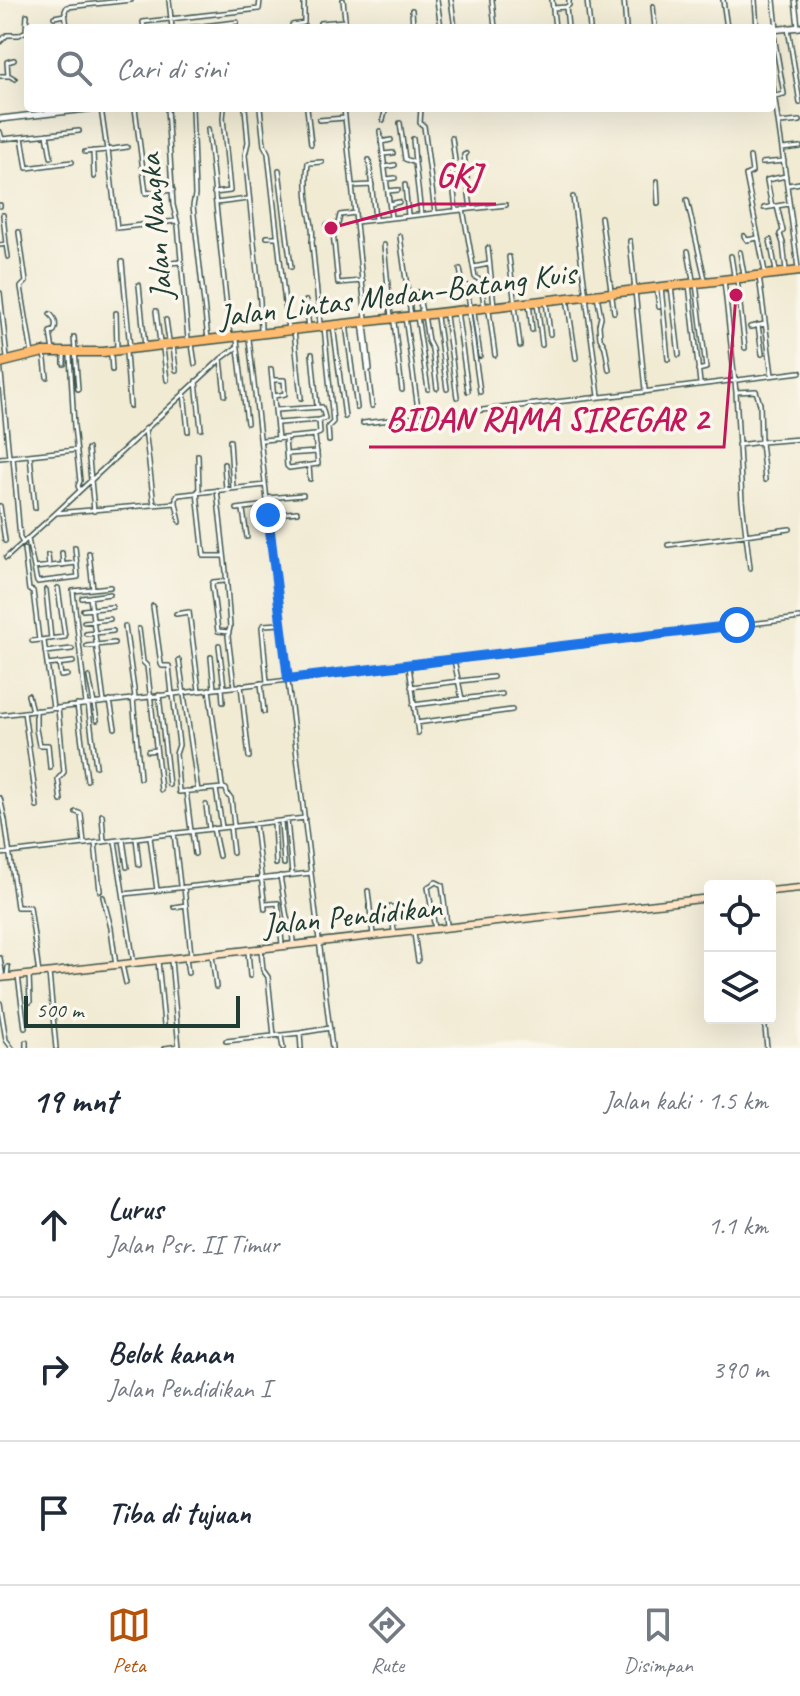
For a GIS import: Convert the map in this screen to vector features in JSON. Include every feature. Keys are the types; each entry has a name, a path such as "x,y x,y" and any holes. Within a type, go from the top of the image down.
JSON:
{"highway":[{"name":"Jalan Lintas Medan–Batang Kuis","path":"4,362 49,351 121,350 239,339 261,333 799,271"}],"main road":[{"path":"776,890 800,888"},
{"name":"Jalan Pendidikan","path":"4,976 119,966 704,899"}],"street":[{"path":"66,24 64,6 131,0"},
{"path":"169,0 172,24"},
{"path":"143,24 259,9 260,0"},
{"path":"298,24 304,23 304,0"},
{"path":"343,0 345,24"},
{"path":"437,0 440,24"},
{"path":"451,0 454,24"},
{"path":"492,0 495,24"},
{"path":"552,0 555,24"},
{"path":"568,24 566,7 569,0"},
{"path":"587,0 590,24"},
{"path":"624,0 626,24"},
{"path":"723,0 726,24"},
{"path":"755,0 757,24"},
{"path":"774,0 774,24"},
{"path":"776,30 799,27 795,0"},
{"path":"653,6 655,24"},
{"path":"553,8 566,7"},
{"path":"412,10 413,24"},
{"path":"26,24 27,15"},
{"path":"54,17 65,15"},
{"path":"320,23 345,21"},
{"path":"220,24 237,22"},
{"path":"788,28 800,103"},
{"path":"0,42 7,35 24,32"},
{"path":"776,43 784,93 776,96"},
{"path":"8,76 7,62 14,60"},
{"path":"0,76 15,79"},
{"path":"776,103 799,271"},
{"path":"0,119 53,112"},
{"path":"99,112 117,228 176,221"},
{"path":"136,112 146,193 173,190"},
{"name":"Jalan Nangka","path":"167,112 174,214 195,364"},
{"path":"192,112 193,206 208,340"},
{"path":"214,193 230,191 224,112"},
{"path":"245,112 248,142 245,155 261,333"},
{"path":"261,112 301,398"},
{"path":"307,112 311,144"},
{"path":"344,112 363,281 372,406"},
{"path":"383,120 385,112"},
{"path":"421,112 435,212"},
{"path":"319,120 345,118"},
{"path":"779,124 800,121"},
{"path":"400,123 405,159 415,162"},
{"path":"208,129 217,233 261,441 332,1048"},
{"path":"0,132 1,139 79,131"},
{"path":"380,131 391,217"},
{"path":"47,134 51,157"},
{"path":"22,137 28,168 72,162"},
{"path":"452,138 455,161 451,164 456,210"},
{"path":"413,139 421,214"},
{"path":"381,142 391,140"},
{"path":"85,152 127,147"},
{"path":"782,149 800,147"},
{"path":"93,151 94,177"},
{"path":"383,154 393,153"},
{"path":"466,154 471,209"},
{"path":"750,157 752,172 746,175 758,238 772,375"},
{"path":"369,160 375,219"},
{"path":"762,163 784,161"},
{"path":"322,162 307,166 312,249 345,417"},
{"path":"385,167 395,165"},
{"path":"279,170 291,267"},
{"path":"781,273 783,243 780,234 783,232 767,180 786,176"},
{"path":"387,179 395,178"},
{"path":"657,181 658,203"},
{"path":"787,185 800,183"},
{"path":"352,186 372,185"},
{"path":"405,185 408,215"},
{"path":"388,191 398,190"},
{"path":"573,197 599,396"},
{"path":"216,203 249,199"},
{"path":"687,200 706,368 698,370"},
{"path":"390,204 399,202"},
{"path":"764,208 789,204"},
{"path":"356,222 506,205"},
{"path":"463,209 475,277 481,281 480,356"},
{"path":"327,225 338,224 340,215 355,213"},
{"path":"3,215 8,257"},
{"path":"601,217 614,312"},
{"path":"276,223 285,221"},
{"path":"19,232 26,282 21,287 32,354"},
{"path":"333,232 338,283 363,281"},
{"path":"400,236 428,389"},
{"path":"744,236 747,240 758,238"},
{"path":"267,237 276,237"},
{"path":"770,240 781,273"},
{"path":"630,241 645,390"},
{"path":"0,245 6,244"},
{"path":"384,245 402,390"},
{"path":"480,392 480,308 489,264 488,248"},
{"path":"688,251 696,283 694,329 700,383"},
{"path":"740,252 745,348"},
{"path":"731,256 739,278"},
{"path":"509,257 520,346"},
{"path":"112,370 121,350 122,262"},
{"path":"167,265 181,262"},
{"path":"473,267 489,264"},
{"path":"460,269 463,285 468,287 480,308 495,355"},
{"path":"724,280 750,568"},
{"path":"139,285 145,347"},
{"path":"659,307 663,287"},
{"path":"663,287 679,355"},
{"path":"663,287 668,359"},
{"path":"418,292 419,417"},
{"path":"0,293 11,457 22,541"},
{"path":"597,295 601,317 600,338 609,370"},
{"path":"567,298 576,358"},
{"path":"306,301 309,328"},
{"path":"532,330 537,302"},
{"path":"537,302 550,334"},
{"path":"537,302 542,345"},
{"path":"156,311 176,370"},
{"path":"457,311 468,391"},
{"path":"441,312 447,389"},
{"path":"441,312 457,397"},
{"path":"116,313 130,406"},
{"path":"47,377 50,332 55,327 50,314"},
{"path":"416,316 432,349 437,388"},
{"path":"166,320 167,380"},
{"path":"364,322 370,369"},
{"path":"346,324 357,408"},
{"path":"750,327 765,324"},
{"path":"758,325 762,354"},
{"path":"326,326 333,422 328,427 329,441"},
{"path":"694,329 702,328"},
{"path":"64,364 74,337"},
{"path":"6,558 239,339"},
{"path":"239,339 247,423"},
{"path":"70,352 78,389"},
{"path":"70,352 79,488"},
{"path":"312,354 318,407"},
{"path":"221,359 225,395"},
{"path":"271,369 278,439"},
{"path":"363,423 800,372"},
{"path":"272,380 283,379 285,392 284,395 274,396"},
{"path":"196,381 201,429"},
{"path":"184,392 188,431"},
{"path":"736,392 758,393 765,480"},
{"path":"276,410 323,407 325,417 277,424"},
{"path":"261,441 315,435 320,432 319,420"},
{"path":"145,429 154,505"},
{"path":"285,438 288,467 309,466 318,464 315,435"},
{"path":"738,445 800,439"},
{"path":"230,441 233,488"},
{"path":"88,449 94,511"},
{"path":"0,458 77,450"},
{"path":"286,454 317,452"},
{"path":"30,455 35,508"},
{"path":"198,455 204,556 224,556"},
{"path":"224,464 226,489"},
{"path":"309,466 310,479"},
{"path":"180,522 177,495 265,485"},
{"path":"217,490 234,686"},
{"path":"266,498 303,495"},
{"path":"56,513 176,503"},
{"path":"237,509 267,505"},
{"path":"0,506 5,541"},
{"path":"243,509 247,537"},
{"path":"268,515 297,512"},
{"path":"668,545 790,529"},
{"path":"28,539 37,582 78,578 75,547"},
{"path":"24,549 29,590 33,591 55,708 64,772 58,779 61,801"},
{"path":"62,553 63,565"},
{"path":"89,553 93,589"},
{"path":"48,555 49,566"},
{"path":"34,568 77,563"},
{"path":"225,581 212,585 218,631 229,632"},
{"path":"96,766 73,591 110,587"},
{"path":"32,641 65,637 58,588"},
{"path":"46,590 51,639"},
{"path":"82,598 110,594"},
{"path":"90,597 104,702"},
{"path":"153,606 161,664 169,666 179,745 176,754 179,792 223,788"},
{"path":"83,610 112,607"},
{"path":"176,614 189,612 199,690"},
{"path":"0,715 800,618"},
{"path":"84,622 110,619"},
{"path":"267,682 261,628 263,625 281,624"},
{"path":"125,626 140,778"},
{"path":"139,629 143,662 147,666 161,790"},
{"path":"86,634 113,631"},
{"path":"87,646 114,643"},
{"path":"107,644 108,653"},
{"path":"219,645 223,702"},
{"path":"45,652 72,649"},
{"path":"89,658 98,657"},
{"path":"211,657 223,788 231,798 233,853"},
{"path":"454,659 462,699"},
{"path":"179,660 198,791"},
{"path":"47,665 73,662"},
{"path":"59,663 61,676 67,675"},
{"path":"409,665 418,733"},
{"path":"89,677 89,704 97,720"},
{"path":"411,687 493,677"},
{"path":"261,683 264,712"},
{"path":"241,685 249,757"},
{"path":"413,705 502,694"},
{"path":"28,695 34,710 39,745 48,745 50,767"},
{"path":"159,695 169,785"},
{"path":"110,701 115,728"},
{"path":"77,705 87,780"},
{"path":"416,723 512,710"},
{"path":"24,712 37,807"},
{"path":"148,751 156,750"},
{"path":"216,789 222,827"},
{"path":"186,791 195,854"},
{"path":"0,798 17,907 30,907 39,974"},
{"path":"206,805 219,856"},
{"path":"76,812 81,814 84,844"},
{"path":"102,815 104,842"},
{"path":"2,843 1,854 305,818"},
{"path":"287,820 292,874"},
{"path":"281,821 284,864"},
{"path":"274,822 276,864"},
{"path":"255,824 265,907 278,903 282,947"},
{"path":"174,833 186,905 188,973"},
{"path":"0,836 7,835"},
{"path":"150,837 157,890"},
{"path":"136,838 139,865"},
{"path":"115,840 134,964"},
{"path":"123,840 127,867"},
{"path":"95,843 100,891"},
{"path":"124,894 311,872"},
{"path":"280,876 287,918 292,927 293,946"},
{"path":"435,930 428,887 436,882 442,885 448,929"},
{"path":"368,891 374,937"},
{"path":"103,897 126,983"},
{"path":"174,907 186,905"},
{"path":"391,907 394,935"},
{"path":"414,933 418,961"},
{"path":"261,950 263,970 268,979 274,1036"},
{"path":"248,951 250,976"},
{"path":"212,955 216,987"},
{"path":"0,958 4,976"},
{"path":"165,1048 179,1047 171,959"},
{"path":"158,961 164,1024"},
{"path":"4,976 8,967"},
{"path":"49,973 56,1048"},
{"path":"29,975 30,1002"},
{"path":"18,976 25,1028"},
{"path":"0,1003 6,1040 12,1048"},
{"path":"765,1024 767,1048"},
{"path":"226,1041 330,1028"},
{"path":"300,1033 301,1048"},
{"path":"281,1035 283,1048"},
{"path":"26,1042 26,1048"}],"place":[{"name":"GKJ","path":"331,228"},
{"name":"BIDAN RAMA SIREGAR 2","path":"736,295"}],"route":[{"path":"268,515 288,679 737,625"}]}
